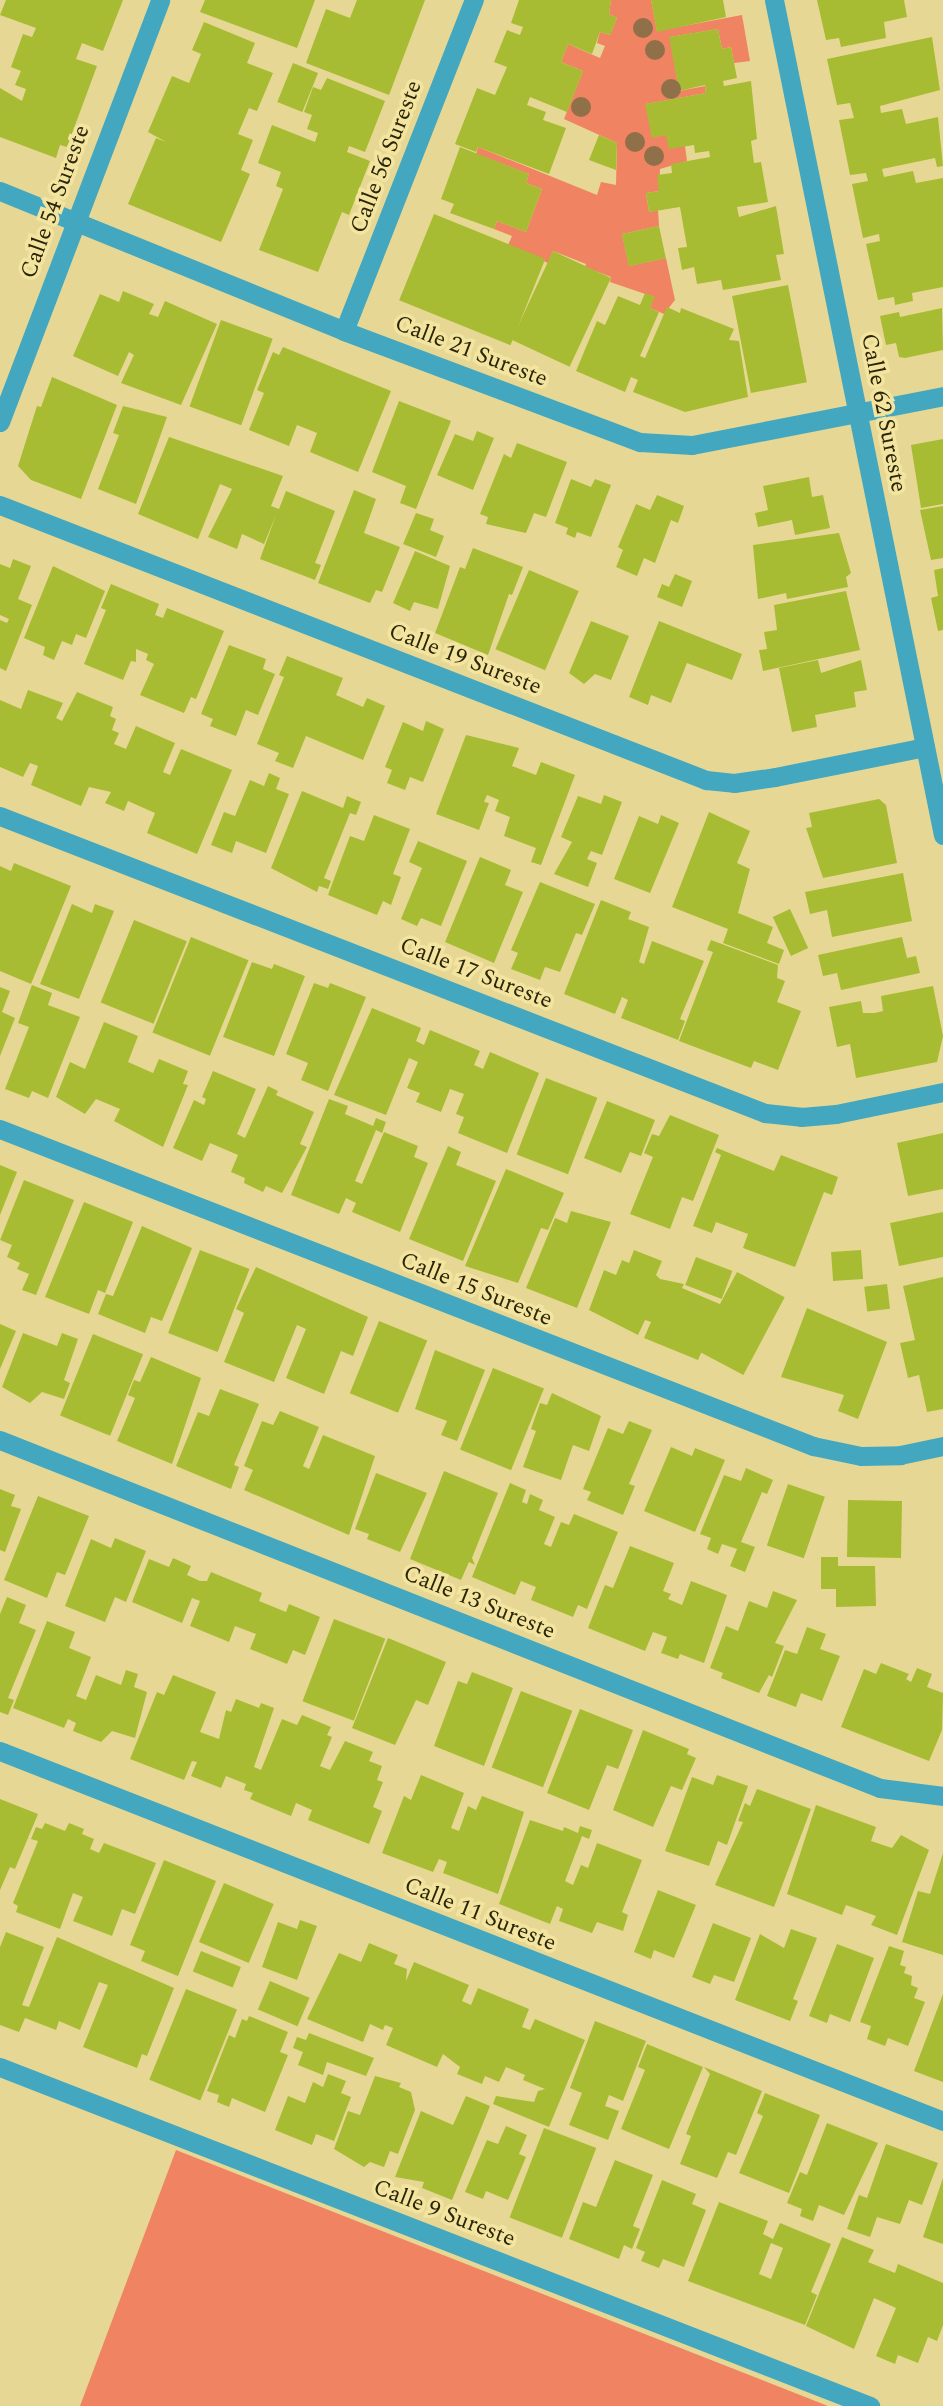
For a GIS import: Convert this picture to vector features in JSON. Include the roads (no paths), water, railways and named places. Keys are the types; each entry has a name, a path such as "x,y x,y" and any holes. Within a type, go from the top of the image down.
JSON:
{"street":[{"name":"Calle 54 Sureste","path":"0,422 74,220 160,0"},
{"name":"Calle 56 Sureste","path":"344,331 474,0"},
{"name":"Calle 62 Sureste","path":"774,0 943,835"},
{"name":"Calle 21 Sureste","path":"0,191 344,331 640,442 692,445 859,415 943,396"},
{"name":"Calle 19 Sureste","path":"0,505 706,780 734,783 775,778 925,747"},
{"name":"Calle 17 Sureste","path":"0,816 765,1113 801,1118 943,1092"},
{"name":"Calle 15 Sureste","path":"0,1129 813,1446 861,1456 900,1455 943,1446"},
{"name":"Calle 13 Sureste","path":"0,1440 880,1788 943,1796"},
{"name":"Calle 11 Sureste","path":"0,1751 943,2122"},
{"name":"Calle 9 Sureste","path":"0,2067 870,2406"}]}
